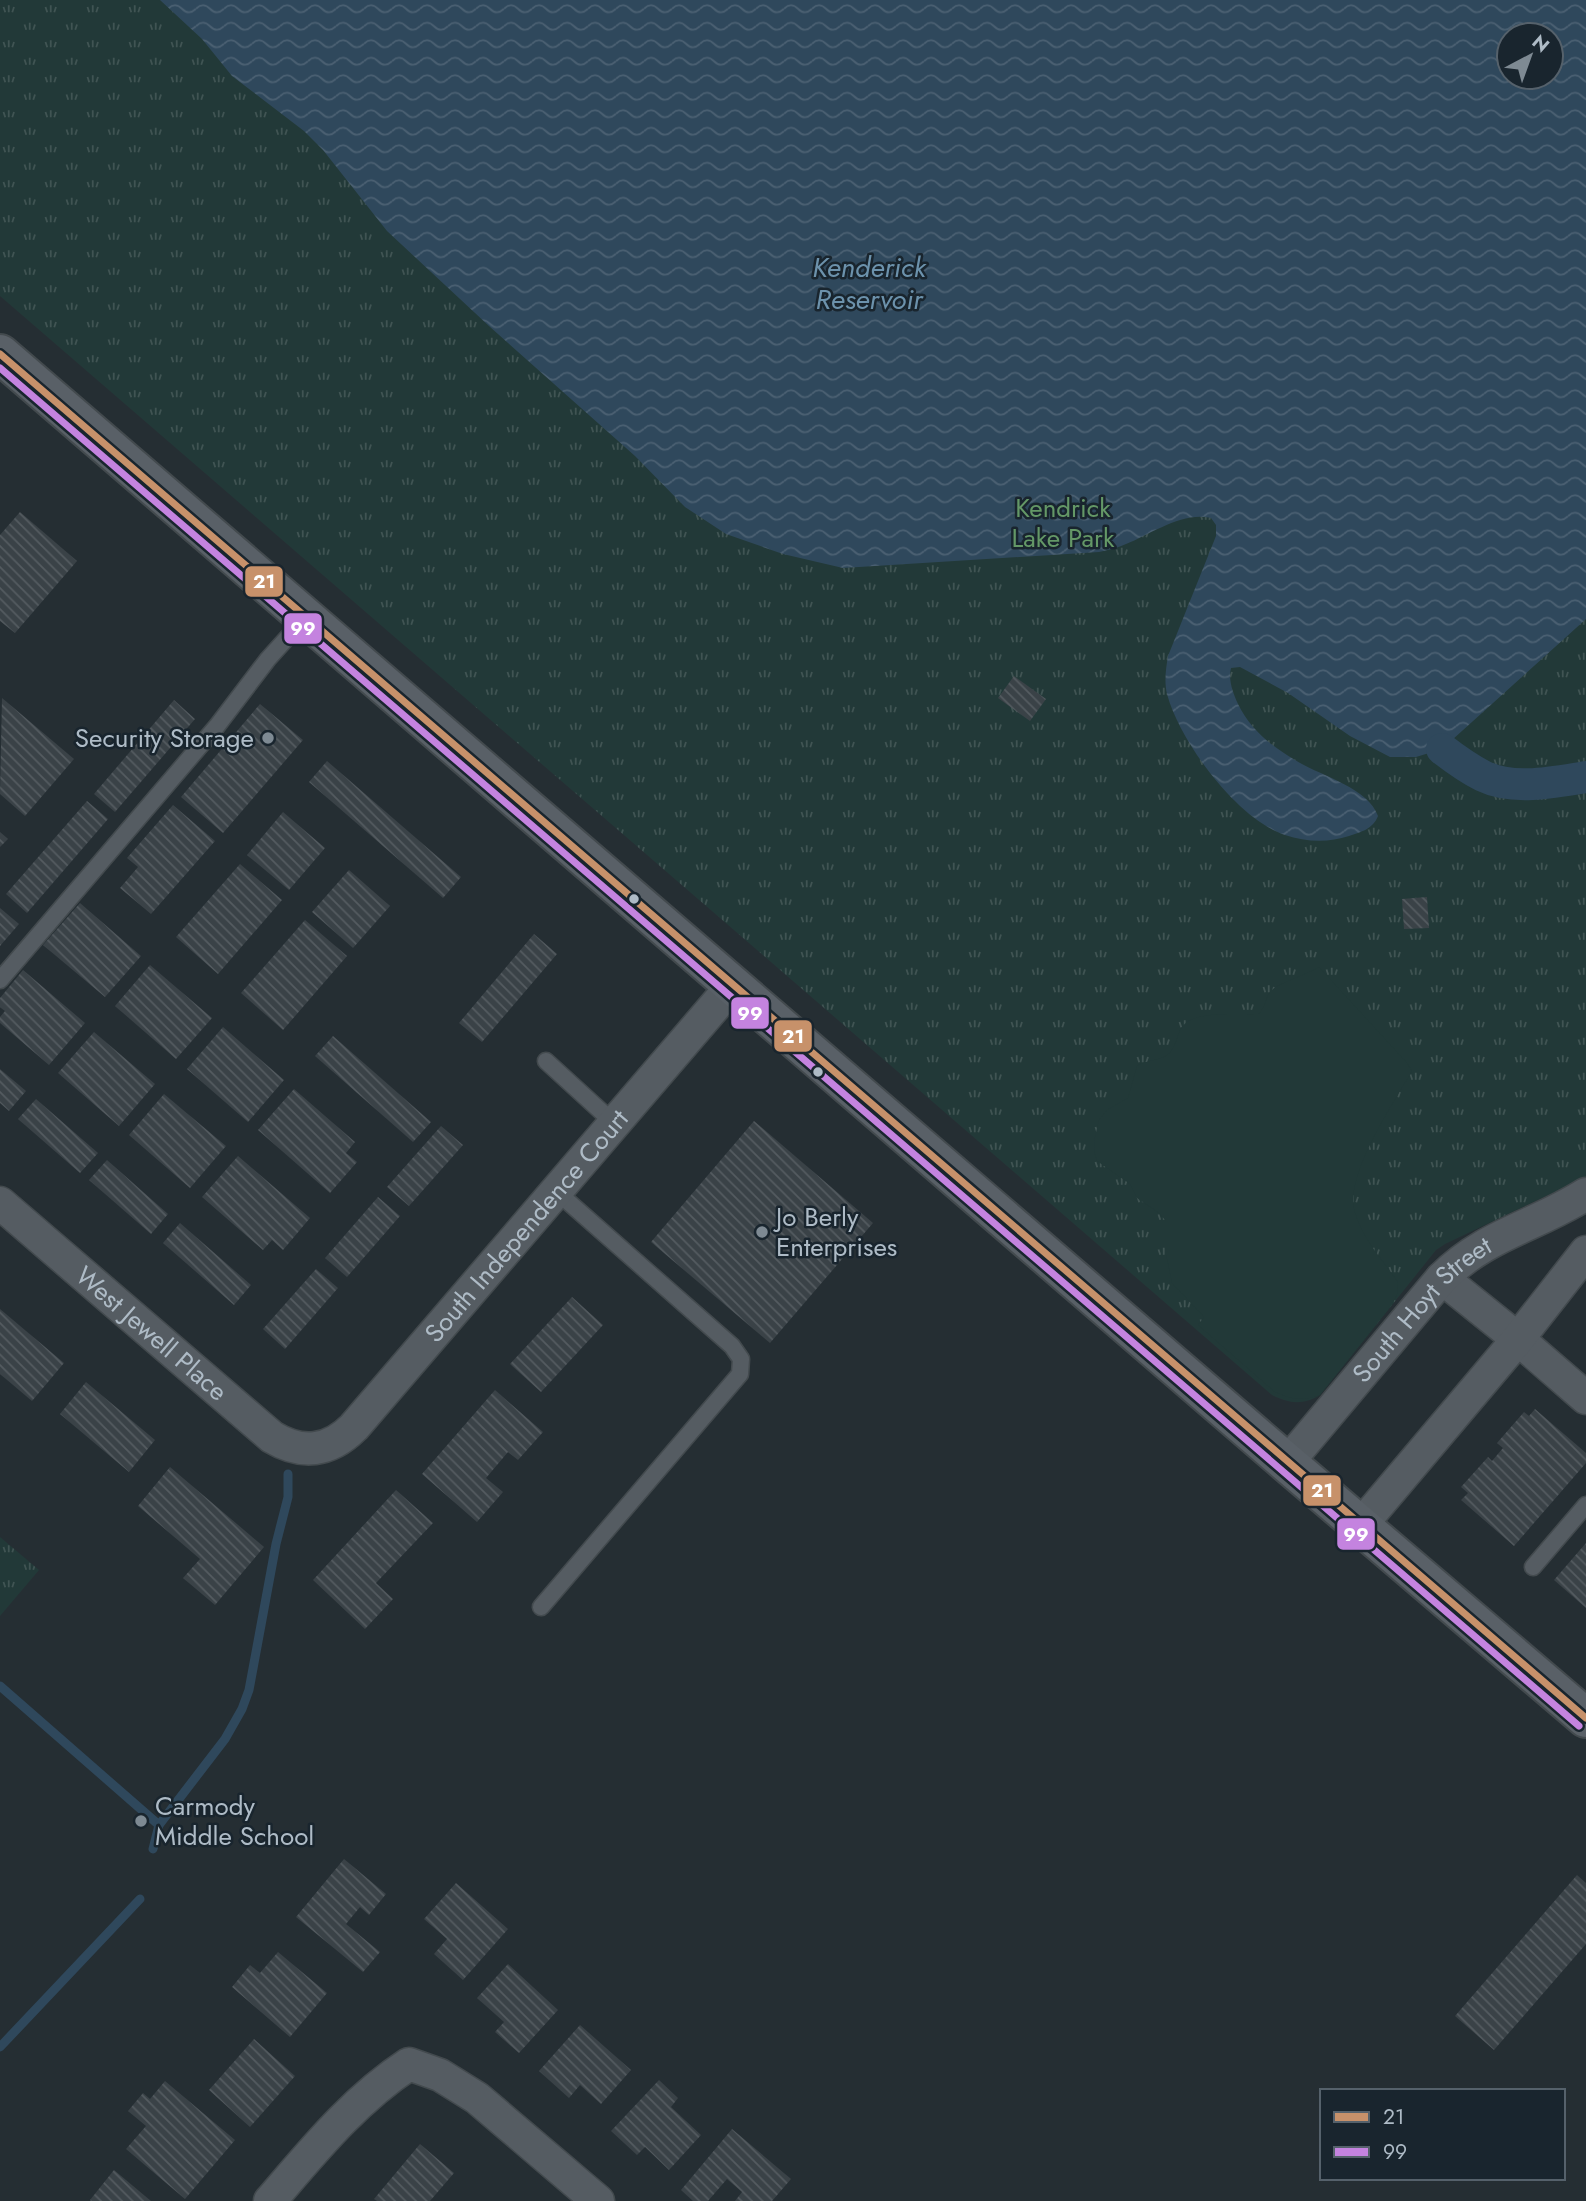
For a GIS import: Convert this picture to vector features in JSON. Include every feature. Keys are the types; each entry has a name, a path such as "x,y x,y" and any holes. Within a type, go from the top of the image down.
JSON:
{"main road":[{"path":"0,354 1287,1463 1586,1717"}],"street":[{"name":"South Independence Court","path":"308,1450 332,1444 354,1427 733,985"},
{"name":"South Hoyt Street","path":"1287,1463 1459,1261 1491,1241 1586,1194"},
{"name":"West Jewell Place","path":"0,1203 272,1437 282,1443 308,1450"},
{"path":"1361,1525 1518,1339 1586,1252"},
{"path":"1442,1278 1586,1398"},
{"path":"270,2201 341,2119 388,2078 409,2064 440,2075 477,2098 598,2201"}],"lane":[{"path":"0,980 217,726 268,659 306,617"},
{"path":"546,1061 614,1124"},
{"path":"541,1607 740,1374 741,1359 732,1346 556,1191"},
{"path":"1533,1567 1586,1505"}],"green space":[{"name":"Kendrick Lake Park","path":"0,0 1586,0 1586,1177 1436,1250 1320,1395 1296,1402 1272,1395 0,296"},
{"path":"1319,967 1412,1071 1372,1141 1356,1180 1353,1198 1355,1213 1363,1232 1398,1282 1397,1294 1392,1305 1320,1395 1298,1399 1275,1392 1198,1325 1204,1317 1172,1283 1166,1254 1166,1221 1137,1198 1130,1184 1097,1161 1094,1151 1099,1120 1107,1110 1128,1098 1137,1066 1167,1055 1173,1049 1181,1029 1189,1021 1207,1015 1258,1014 1272,990"},
{"path":"0,1537 39,1570 0,1616"}],"water":[{"name":"Kenderick Reservoir","path":"160,0 1586,0 1586,619 1442,749 1416,757 1390,757 1350,736 1288,693 1240,667 1231,668 1231,682 1238,704 1262,736 1305,766 1354,790 1373,806 1378,816 1366,829 1333,840 1317,841 1285,835 1248,813 1213,776 1184,734 1167,694 1165,679 1168,656 1216,536 1216,525 1211,518 1178,521 1123,545 1099,552 843,568 783,554 726,534 685,507 635,456 387,231 323,150 304,131 232,76 202,39"}],"building":[{"path":"20,512 77,561 15,633 0,621 0,535"},
{"path":"1014,676 1046,699 1030,721 998,698"},
{"path":"2,698 74,759 25,816 0,794"},
{"path":"174,700 195,719 115,812 94,794"},
{"path":"260,704 303,740 223,833 181,797"},
{"path":"327,761 461,877 443,898 309,782"},
{"path":"87,801 108,819 27,913 6,894"},
{"path":"173,805 215,841 151,914 120,888 138,867 127,858"},
{"path":"283,812 325,848 289,890 247,855"},
{"path":"0,832 8,839 0,847"},
{"path":"240,864 282,900 218,974 176,937"},
{"path":"349,870 390,906 353,948 312,912"},
{"path":"1427,897 1429,928 1404,929 1402,899"},
{"path":"80,903 141,956 105,997 43,945"},
{"path":"0,908 19,924 0,946"},
{"path":"305,920 347,956 283,1030 241,993"},
{"path":"534,934 557,954 482,1042 459,1023"},
{"path":"150,965 212,1018 176,1059 115,1006"},
{"path":"23,970 85,1023 49,1065 0,1023 0,1017 5,1011 0,1007 0,998"},
{"path":"223,1027 284,1080 248,1122 187,1069"},
{"path":"94,1032 155,1084 119,1126 58,1073"},
{"path":"333,1036 431,1122 413,1142 315,1056"},
{"path":"0,1069 26,1091 9,1111 0,1103"},
{"path":"294,1089 355,1142 346,1153 357,1162 330,1193 258,1130"},
{"path":"164,1094 226,1146 190,1188 129,1135"},
{"path":"36,1099 98,1153 80,1173 18,1119"},
{"name":"Jo Berly Enterprises","path":"754,1121 873,1223 770,1343 651,1242"},
{"path":"441,1126 463,1145 409,1206 387,1187"},
{"path":"238,1156 310,1218 283,1250 272,1240 263,1250 202,1197"},
{"path":"107,1160 168,1214 151,1234 89,1180"},
{"path":"378,1197 400,1216 347,1277 325,1258"},
{"path":"180,1223 251,1285 234,1305 163,1243"},
{"path":"316,1269 338,1288 285,1349 263,1329"},
{"path":"572,1297 603,1325 541,1392 510,1364"},
{"path":"0,1309 64,1363 32,1401 0,1374"},
{"path":"86,1382 155,1440 129,1472 60,1414"},
{"path":"495,1390 543,1432 518,1460 508,1452 486,1478 503,1492 477,1522 422,1474"},
{"path":"1535,1409 1586,1453 1586,1463 1514,1546 1461,1500 1468,1493 1461,1487 1488,1457 1492,1461 1503,1448 1497,1443 1524,1412 1529,1416"},
{"path":"170,1467 264,1547 215,1605 183,1578 200,1559 138,1506"},
{"path":"396,1490 433,1523 376,1583 393,1599 365,1629 313,1580"},
{"path":"1586,1543 1586,1608 1554,1580"},
{"path":"344,1859 386,1894 369,1915 360,1907 346,1924 380,1952 363,1972 296,1917"},
{"path":"1577,1875 1586,1883 1586,1944 1494,2050 1455,2016"},
{"path":"456,1883 508,1929 463,1980 434,1954 447,1939 424,1919"},
{"path":"278,1952 327,1993 290,2037 232,1987 250,1965 260,1973"},
{"path":"508,1964 558,2010 519,2053 495,2032 504,2022 477,1998"},
{"path":"580,2025 631,2070 601,2104 580,2085 569,2098 539,2071"},
{"path":"254,2039 295,2076 250,2127 209,2090"},
{"path":"659,2080 678,2098 671,2107 701,2135 669,2170 645,2147 637,2155 611,2131"},
{"path":"165,2081 235,2140 185,2199 126,2149 146,2126 128,2111 143,2093 150,2099"},
{"path":"732,2129 791,2179 772,2201 735,2201 742,2192 727,2179 708,2201 693,2201 681,2190"},
{"path":"420,2144 454,2173 430,2201 374,2199"},
{"path":"114,2170 151,2201 91,2201"}],"waterway":[{"path":"1442,749 1462,764 1495,781 1534,784 1586,777"},
{"path":"153,1849 159,1825 225,1739 249,1690 276,1544 288,1497 288,1474"},
{"path":"0,1686 159,1825"},
{"path":"0,2047 140,1899"}],"transit line":[{"name":"21","path":"0,354 1586,1718"},
{"name":"99","path":"0,368 1579,1726"}],"place":[{"name":"Security Storage","path":"268,738"},
{"name":"Jo Berly Enterprises","path":"762,1232"},
{"name":"Carmody Middle School","path":"141,1821"}]}
